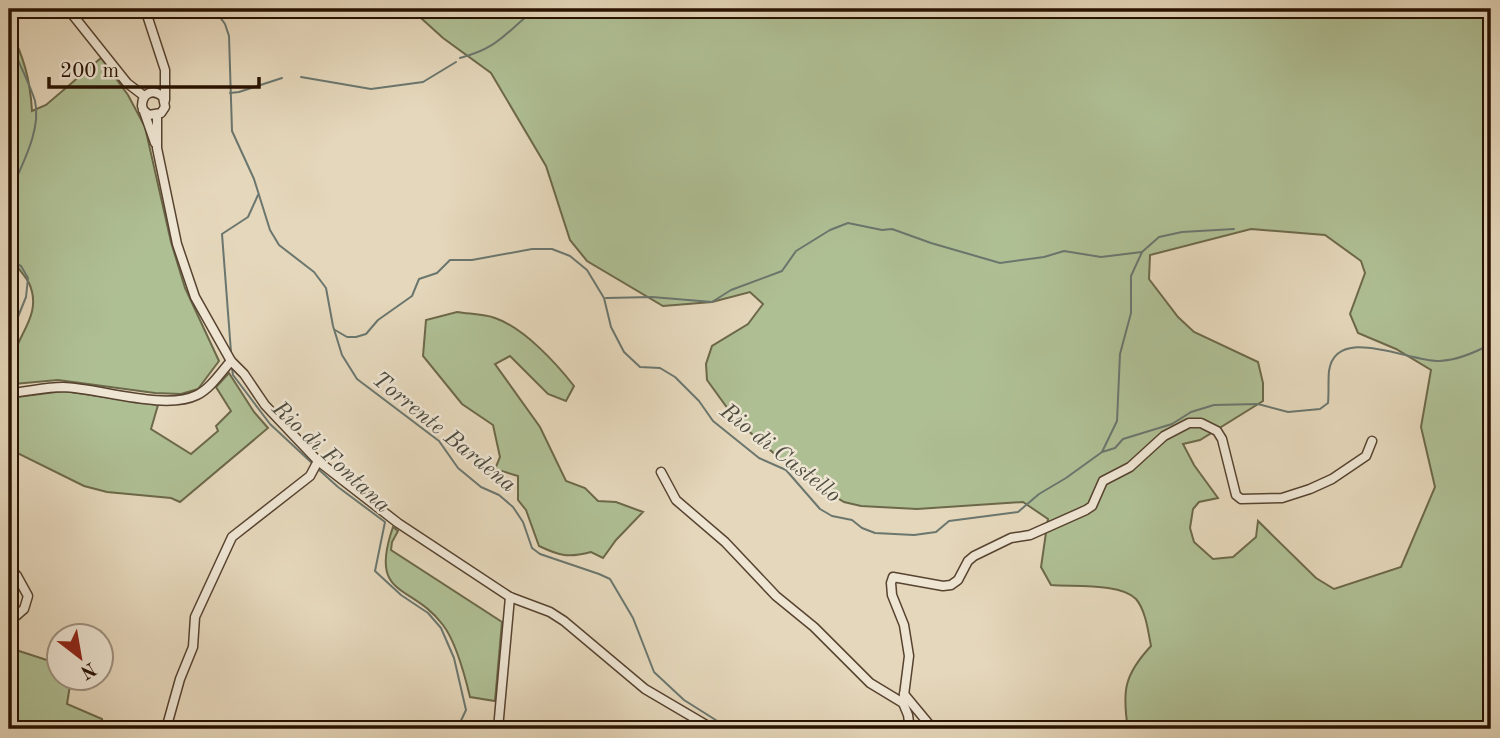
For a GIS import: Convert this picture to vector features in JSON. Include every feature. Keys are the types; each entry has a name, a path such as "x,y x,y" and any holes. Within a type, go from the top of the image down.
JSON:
{"street":[{"path":"68,9 127,83 144,96"},
{"path":"145,9 162,58 165,82 165,107 157,115 156,146"},
{"path":"144,96 165,82"},
{"path":"153,92 160,94 165,100"},
{"path":"144,96 143,110 156,146 177,243 195,297 234,363 265,405 316,464 398,523 510,597 550,612 564,621 645,689 713,729"},
{"path":"143,110 149,115 157,115"},
{"path":"9,393 64,387 161,400 185,398 197,395 234,363"},
{"path":"909,729 903,698 909,656 904,625 892,596 893,576 943,586 951,585 958,580 968,561 974,556 1011,538 1030,535 1092,506 1104,481 1130,467 1164,436 1189,423 1201,423 1217,431 1222,439 1236,495 1250,500 1282,498 1332,479 1366,456 1372,441"},
{"path":"166,729 180,679 193,648 195,617 232,537 310,476 316,464"},
{"path":"661,472 676,500 725,541 776,596 814,627 870,683 903,698 933,729"},
{"path":"9,567 28,596 24,609 9,622"},
{"path":"498,729 510,597"}],"green space":[{"path":"411,9 1491,9 1491,729 1128,729 1125,704 1127,684 1135,666 1151,646 1144,615 1136,599 1120,590 1109,588 1051,585 1041,567 1048,519 1023,502 917,509 861,506 844,502 795,472 736,420 707,380 706,364 712,346 748,324 763,304 750,292 712,302 663,306 587,261 570,240 546,166 491,73 443,38","holes":["1251,229 1325,235 1361,261 1365,273 1350,314 1358,333 1396,349 1431,370 1421,427 1435,487 1401,567 1334,589 1316,578 1258,521 1256,537 1233,557 1213,559 1194,542 1190,528 1193,509 1199,502 1218,498 1194,465 1183,444 1200,440 1263,401 1263,383 1258,362 1194,332 1178,317 1149,279 1150,255"]},
{"path":"9,28 25,68 32,111 46,105 101,58 128,95 145,127 171,242 185,288 219,361 198,389 181,394 58,380 14,384 11,370 13,357 32,310 33,297 29,283 9,257"},
{"path":"457,312 491,317 506,323 549,357 574,386 566,401 548,394 510,356 495,364 540,427 566,481 585,488 598,501 616,502 643,512 603,558 591,552 564,555 539,546 526,510 518,500 518,476 495,469 500,457 493,425 462,404 423,356 426,320"},
{"path":"229,373 254,412 268,428 180,502 171,498 107,492 84,486 9,449 9,398 64,391 158,405 151,429 191,454 218,431 216,426 231,411 216,387"},
{"path":"393,527 398,531 391,550 502,622 495,701 470,697 463,669 448,632 431,612 390,579 386,567"},
{"path":"13,649 46,660 46,692 69,692 67,704 102,719 103,729 9,729 9,653"}],"waterway":[{"name":"Torrente Bardena","path":"214,9 225,24 229,36 232,131 254,179 270,230 279,245 314,272 326,288 342,355 357,379 439,441 458,468 481,487 499,495 513,507 523,522 532,548 540,554 610,579 633,618 654,672 684,700 730,729"},
{"path":"460,58 494,44 536,9"},
{"path":"9,40 33,94 36,113 33,137 9,195"},
{"path":"301,77 371,89 423,82 456,62"},
{"path":"230,93 282,78"},
{"name":"Rio di Fontana","path":"231,352 222,234 248,217 258,195"},
{"path":"606,298 652,297 712,302 731,290 782,271 796,251 830,230 848,223 882,230 892,229 1000,263 1044,257 1064,251 1101,257 1142,252"},
{"path":"1102,452 1117,421 1120,354 1131,313 1131,276 1142,252 1159,237 1182,232 1234,229"},
{"name":"Rio di Castello","path":"335,330 347,337 366,334 378,320 412,296 419,279 437,273 450,260 472,260 532,249 552,249 570,256 587,270 604,298 611,327 624,352 640,367 660,368 675,377 699,401 713,421 759,458 786,470 820,509 832,516 852,520 875,533 914,535 936,532 949,521 1018,512 1039,494 1102,452 1115,448 1123,439 1172,424 1191,412 1214,405 1258,404 1288,412 1320,409 1328,403 1329,371 1335,357 1345,349 1377,349 1440,361 1467,355 1491,344"},
{"path":"9,260 21,266 28,278 26,297 9,339"},
{"name":"Rio di Fontana","path":"232,368 233,375 270,424 313,464"},
{"name":"Rio di Fontana","path":"317,468 385,522 375,571 401,595 428,613 441,628 454,658 466,710 457,729"}]}
